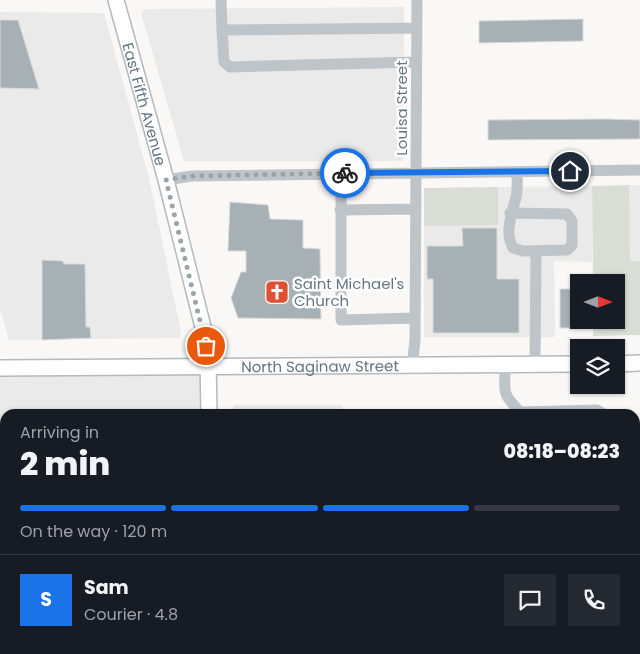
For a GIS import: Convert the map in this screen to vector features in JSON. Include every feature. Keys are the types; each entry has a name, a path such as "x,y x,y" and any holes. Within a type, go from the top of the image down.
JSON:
{"main road":[{"name":"East Fifth Avenue","path":"116,0 166,180 204,331 208,366 209,409"},
{"name":"North Saginaw Street","path":"0,368 570,364"},
{"path":"625,364 640,364"}],"street":[{"path":"221,0 224,62 230,67 416,62"},
{"name":"Louisa Street","path":"412,366 415,318 417,0"},
{"path":"222,30 417,28"},
{"path":"166,180 192,176 640,170"},
{"path":"510,213 567,214 572,221 572,245 567,250 513,248 509,241 510,213 517,196 518,172"},
{"path":"341,174 341,320 415,318"},
{"path":"340,210 415,209"},
{"path":"535,364 536,250"},
{"path":"504,364 505,394 509,402 517,409"}],"shaded area":[{"path":"404,7 403,161 184,161 141,13 145,9"},
{"path":"0,12 104,13 149,178 181,332 180,338 9,340 0,308"},
{"path":"629,185 640,185 640,261 630,261"},
{"path":"629,185 630,261 640,261 640,335 593,336 593,329 625,329 625,274 593,274 592,186"},
{"path":"592,186 592,262 554,261 555,337 424,337 424,226 498,225 498,187"},
{"path":"498,187 498,225 424,226 424,188"},
{"path":"0,375 201,375 201,409 0,409"},
{"path":"233,405 342,405 342,409 233,409"}],"building":[{"path":"583,19 583,41 479,43 479,21"},
{"path":"0,20 18,20 39,89 0,88"},
{"path":"488,120 640,120 640,139 488,140"},
{"path":"230,202 268,205 270,219 303,220 303,248 320,249 321,319 238,318 231,298 241,272 246,272 246,251 228,251"},
{"path":"462,228 497,228 497,279 519,279 519,333 433,333 433,279 427,279 427,246 463,246"},
{"path":"42,260 63,261 64,264 85,264 86,327 90,327 91,338 42,340"},
{"path":"560,289 570,289 570,328 560,328"}],"way so far":[{"path":"206,346 196,297 166,180 192,176 345,173"}],"place":[{"name":"Saint Michael's Church","path":"277,292"}],"route":[{"path":"345,173 570,171"}]}
